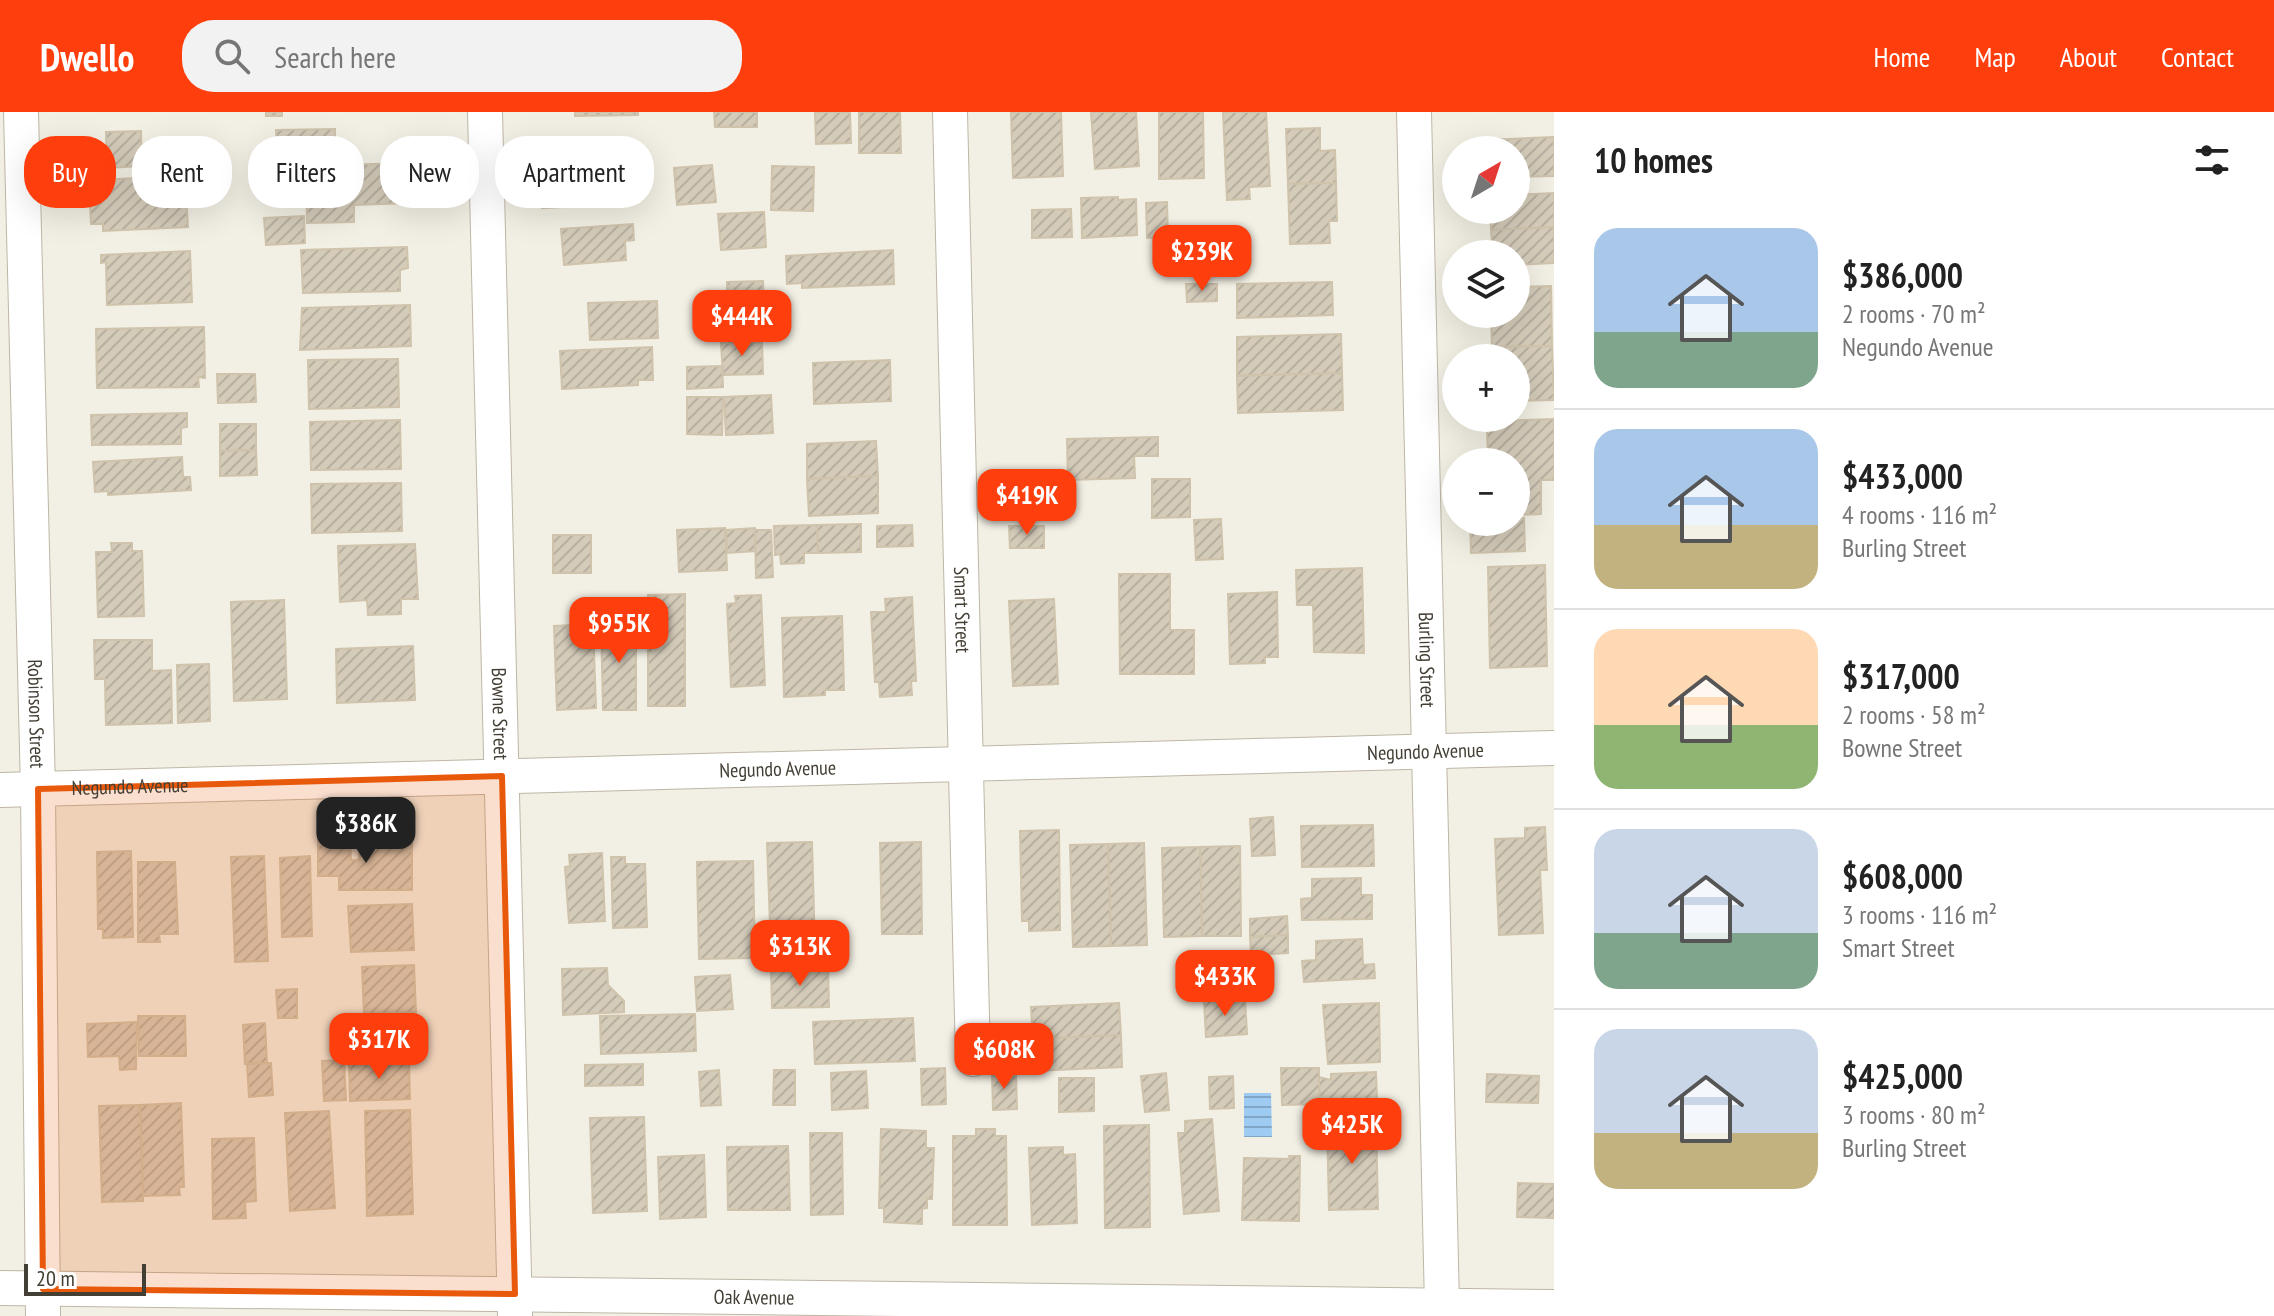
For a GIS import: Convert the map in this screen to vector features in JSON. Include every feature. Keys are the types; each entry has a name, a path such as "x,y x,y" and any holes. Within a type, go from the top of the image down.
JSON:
{"street":[{"name":"Robinson Street","path":"21,112 38,789 43,1302"},
{"name":"Bowne Street","path":"485,112 515,1305"},
{"name":"Smart Street","path":"950,112 973,1059"},
{"name":"Burling Street","path":"1414,112 1442,1305"},
{"name":"Negundo Avenue","path":"0,790 1554,748"},
{"name":"Oak Avenue","path":"0,1288 43,1302 1554,1307"}],"highlighted area":[{"path":"502,776 515,1294 43,1289 38,789"}],"water":[{"path":"1244,1093 1271,1093 1272,1137 1244,1137"}],"building":[{"path":"266,112 282,112 282,116 266,116"},
{"path":"575,112 638,112 638,115 575,116"},
{"path":"714,112 757,112 757,127 715,127"},
{"path":"815,112 850,112 851,143 816,144"},
{"path":"859,112 900,112 901,153 859,153"},
{"path":"1011,112 1061,112 1063,176 1013,178"},
{"path":"1091,112 1136,112 1139,166 1095,169"},
{"path":"1159,112 1203,112 1204,178 1159,179"},
{"path":"1223,112 1266,112 1270,186 1249,187 1250,199 1227,200"},
{"path":"1320,128 1320,151 1335,150 1336,183 1288,184 1286,129"},
{"path":"335,129 335,136 276,136 276,130"},
{"path":"141,131 141,136 132,136 132,167 116,167 116,136 106,136 106,132"},
{"path":"1554,137 1554,176 1530,177 1530,138"},
{"path":"364,164 380,164 380,204 364,205"},
{"path":"712,165 716,202 677,205 674,168"},
{"path":"772,166 814,167 813,211 771,210"},
{"path":"132,178 132,208 187,208 188,227 103,231 103,224 91,224 90,208 116,208 116,179"},
{"path":"1336,183 1337,221 1329,221 1330,243 1290,244 1288,184"},
{"path":"1554,193 1554,227 1491,230 1491,224 1530,224 1530,194"},
{"path":"1118,197 1118,200 1136,199 1137,235 1082,238 1081,198"},
{"path":"1167,202 1168,237 1147,238 1146,203"},
{"path":"307,208 354,208 354,222 307,223"},
{"path":"1071,209 1072,237 1032,238 1032,210"},
{"path":"764,212 766,247 721,250 718,214"},
{"path":"304,216 305,243 266,245 264,218"},
{"path":"633,224 634,240 625,241 626,260 564,265 561,229"},
{"path":"1554,227 1554,263 1530,264 1530,240 1492,240 1491,230"},
{"path":"407,247 408,268 400,270 400,291 303,293 301,250"},
{"path":"893,250 894,284 802,288 802,283 787,284 786,256"},
{"path":"190,251 192,302 107,305 106,262 101,263 101,255"},
{"path":"763,281 765,337 729,338 727,282"},
{"path":"1332,282 1333,315 1237,318 1237,284"},
{"path":"1186,284 1217,284 1217,301 1187,302"},
{"path":"1551,286 1552,346 1492,344 1491,328 1530,328 1530,287"},
{"path":"657,301 658,338 590,340 588,303"},
{"path":"410,305 411,346 300,350 302,308"},
{"path":"204,327 205,378 198,377 199,387 97,388 96,329"},
{"path":"1341,334 1342,373 1237,376 1237,337"},
{"path":"762,342 763,374 723,375 721,343"},
{"path":"1530,346 1552,346 1554,400 1530,401"},
{"path":"652,347 653,380 638,380 638,385 562,389 560,351"},
{"path":"398,359 399,407 309,409 308,360"},
{"path":"890,360 891,401 814,404 813,363"},
{"path":"722,366 723,387 687,389 687,367"},
{"path":"1342,373 1343,410 1238,413 1237,376"},
{"path":"217,374 255,374 256,402 218,403"},
{"path":"771,395 773,433 726,435 724,397"},
{"path":"687,397 723,397 722,435 687,434"},
{"path":"187,413 187,427 181,428 181,444 92,445 91,415"},
{"path":"1554,419 1554,480 1541,480 1541,514 1530,514 1530,448 1488,448 1487,432 1530,432 1530,420"},
{"path":"400,420 401,469 311,470 310,422"},
{"path":"220,424 256,424 256,450 220,451"},
{"path":"1158,437 1158,456 1134,456 1135,478 1068,480 1067,439"},
{"path":"876,441 878,476 807,479 807,444"},
{"path":"256,450 257,475 220,476 220,451"},
{"path":"182,457 183,477 190,477 191,490 108,495 108,491 95,492 93,462"},
{"path":"878,476 878,513 809,516 807,479"},
{"path":"1152,479 1190,479 1190,517 1152,518"},
{"path":"401,483 402,531 312,533 311,484"},
{"path":"1221,519 1223,559 1196,560 1194,520"},
{"path":"861,524 861,552 818,553 817,525"},
{"path":"817,525 818,553 804,553 804,563 781,564 780,554 775,555 774,526"},
{"path":"912,525 913,546 877,547 877,526"},
{"path":"1009,526 1044,526 1044,548 1010,548"},
{"path":"725,528 727,570 679,572 677,530"},
{"path":"755,528 756,551 727,553 726,530"},
{"path":"755,530 771,530 773,577 756,578"},
{"path":"553,535 591,535 591,573 553,573"},
{"path":"1470,536 1525,536 1525,551 1471,553"},
{"path":"111,543 132,543 132,551 142,551 144,616 98,617 96,552 112,552"},
{"path":"415,544 418,599 401,599 401,614 368,615 367,600 340,602 338,546"},
{"path":"1545,565 1547,666 1490,668 1488,567"},
{"path":"1362,568 1364,653 1314,652 1313,605 1297,605 1296,570"},
{"path":"1119,574 1170,574 1170,630 1194,630 1194,674 1120,674"},
{"path":"1277,592 1278,657 1265,657 1265,663 1230,664 1228,594"},
{"path":"685,594 685,706 648,706 648,595"},
{"path":"761,595 765,685 731,687 727,604 736,603 735,596"},
{"path":"912,597 916,681 911,681 912,695 880,697 879,682 875,682 871,612 886,612 885,599"},
{"path":"1054,599 1058,684 1013,686 1009,601"},
{"path":"284,600 287,699 234,701 231,602"},
{"path":"842,616 844,690 825,690 825,695 784,697 782,618"},
{"path":"601,620 636,620 636,710 603,710"},
{"path":"593,624 596,708 557,710 554,626"},
{"path":"94,640 152,640 152,671 171,670 172,723 106,725 105,679 95,679"},
{"path":"413,646 415,700 337,703 336,649"},
{"path":"209,664 210,721 178,723 177,665"},
{"path":"1273,817 1275,855 1252,856 1250,819"},
{"path":"1373,825 1374,866 1302,867 1301,826"},
{"path":"1545,827 1547,870 1540,870 1543,933 1499,935 1495,839 1525,838 1525,828"},
{"path":"1059,830 1060,930 1029,931 1029,921 1022,921 1020,831"},
{"path":"350,836 351,860 359,860 359,845 412,844 412,890 339,890 339,876 318,876 318,837"},
{"path":"812,842 815,951 771,952 767,843"},
{"path":"921,842 922,934 882,934 880,843"},
{"path":"1144,843 1147,945 1111,946 1108,844"},
{"path":"1108,844 1111,946 1073,947 1070,845"},
{"path":"1240,846 1241,936 1202,936 1200,847"},
{"path":"1200,847 1202,936 1164,937 1162,848"},
{"path":"131,851 133,937 103,938 103,929 98,929 97,852"},
{"path":"602,853 605,921 569,923 565,867 570,866 569,855"},
{"path":"264,856 268,961 235,962 231,857"},
{"path":"310,856 312,936 282,937 280,858"},
{"path":"611,857 625,857 625,864 645,864 647,927 613,928"},
{"path":"753,861 755,958 699,959 697,862"},
{"path":"138,862 175,862 178,934 159,934 160,942 138,942"},
{"path":"1361,878 1361,895 1372,895 1372,919 1302,920 1301,899 1312,898 1312,879"},
{"path":"412,904 414,950 351,952 348,906"},
{"path":"1287,916 1288,935 1250,937 1250,919"},
{"path":"1288,935 1288,953 1251,955 1250,937"},
{"path":"1362,939 1363,965 1374,964 1375,978 1304,982 1302,961 1316,960 1316,941"},
{"path":"414,965 416,1012 364,1014 362,967"},
{"path":"607,968 608,985 624,1001 624,1012 563,1015 562,969"},
{"path":"828,968 829,1007 772,1008 771,969"},
{"path":"730,975 733,1009 697,1011 695,977"},
{"path":"297,989 297,1018 278,1018 276,990"},
{"path":"1245,999 1247,1034 1206,1037 1204,1001"},
{"path":"1119,1003 1121,1035 1033,1039 1031,1007"},
{"path":"1379,1003 1380,1062 1328,1064 1323,1005"},
{"path":"695,1014 696,1051 601,1054 600,1016"},
{"path":"138,1016 185,1016 186,1056 139,1056"},
{"path":"913,1018 915,1061 815,1064 813,1022"},
{"path":"137,1022 136,1069 120,1070 119,1056 88,1057 87,1024"},
{"path":"265,1023 267,1063 245,1064 243,1025"},
{"path":"1121,1035 1122,1067 1034,1071 1033,1039"},
{"path":"344,1060 346,1100 324,1101 322,1061"},
{"path":"409,1061 410,1099 350,1101 349,1062"},
{"path":"271,1063 273,1095 249,1097 247,1064"},
{"path":"643,1064 643,1085 585,1086 585,1065"},
{"path":"945,1068 946,1104 922,1105 921,1069"},
{"path":"1281,1068 1319,1068 1319,1104 1282,1105"},
{"path":"719,1070 721,1105 701,1106 699,1072"},
{"path":"774,1070 795,1070 795,1105 773,1105"},
{"path":"866,1071 868,1108 832,1110 831,1073"},
{"path":"1376,1072 1377,1099 1320,1100 1319,1077 1331,1080 1331,1074"},
{"path":"992,1073 1016,1073 1017,1109 993,1110"},
{"path":"1166,1073 1169,1110 1145,1112 1141,1076"},
{"path":"1487,1074 1539,1076 1538,1103 1486,1102"},
{"path":"1233,1076 1234,1108 1210,1109 1209,1077"},
{"path":"1059,1078 1094,1078 1094,1111 1059,1112"},
{"path":"181,1103 184,1187 179,1187 180,1195 143,1196 140,1105"},
{"path":"140,1105 143,1201 102,1202 99,1106"},
{"path":"410,1110 413,1214 367,1216 365,1111"},
{"path":"329,1111 335,1208 290,1211 285,1113"},
{"path":"644,1117 647,1211 593,1213 590,1118"},
{"path":"1212,1119 1219,1211 1184,1214 1178,1133 1185,1133 1185,1121"},
{"path":"1376,1121 1378,1209 1329,1210 1327,1122"},
{"path":"1149,1125 1150,1227 1105,1228 1104,1126"},
{"path":"881,1129 926,1131 926,1148 934,1148 932,1199 927,1199 927,1208 922,1209 922,1224 884,1222 884,1208 879,1208"},
{"path":"976,1129 995,1129 995,1136 1006,1136 1007,1225 953,1225 953,1136 976,1136"},
{"path":"810,1133 842,1133 843,1214 811,1215"},
{"path":"254,1138 256,1201 245,1202 246,1218 213,1219 212,1139"},
{"path":"788,1146 790,1210 728,1210 727,1147"},
{"path":"1063,1147 1063,1155 1075,1154 1077,1223 1032,1225 1029,1148"},
{"path":"704,1155 706,1217 660,1219 658,1157"},
{"path":"1289,1156 1300,1156 1299,1221 1242,1220 1244,1158 1290,1159"},
{"path":"1518,1183 1554,1184 1554,1218 1517,1217"}]}
